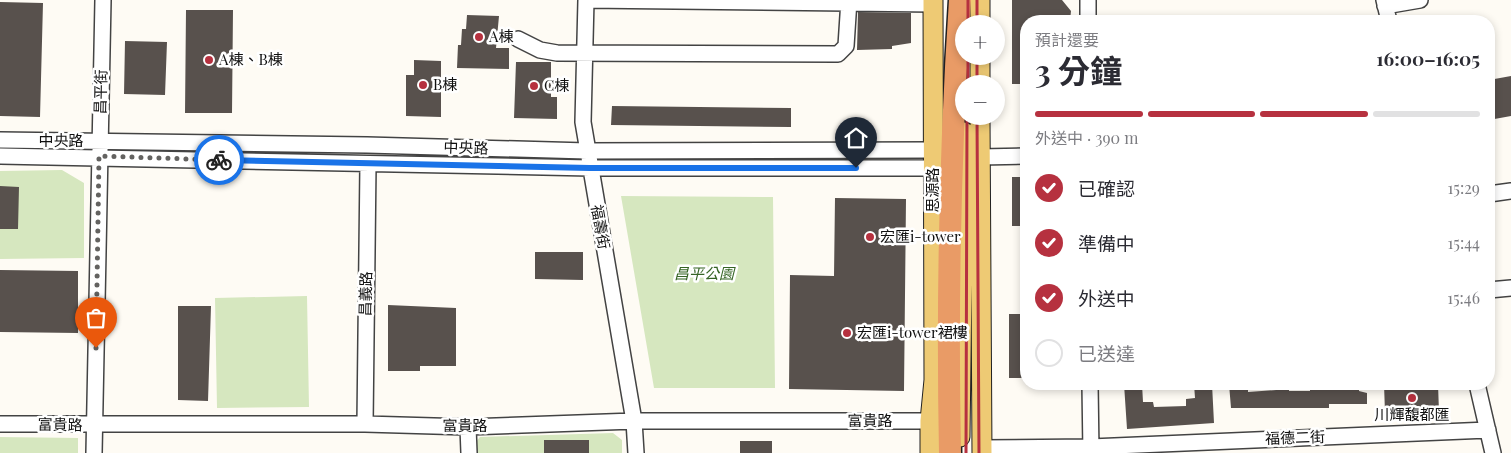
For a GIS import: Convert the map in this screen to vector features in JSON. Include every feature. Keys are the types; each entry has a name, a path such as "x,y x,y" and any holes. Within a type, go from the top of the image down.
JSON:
{"highway":[{"path":"950,453 948,275 954,95 960,0"}],"main road":[{"path":"965,0 965,15"},
{"path":"980,0 980,15"},
{"name":"思源路","path":"930,453 930,420 934,380 933,2"},
{"name":"思源路","path":"960,453 964,125"},
{"path":"980,125 982,450"},
{"name":"思源路","path":"934,380 940,425 940,453"}],"street":[{"name":"昌平街","path":"94,453 103,0"},
{"path":"586,0 933,2"},
{"name":"福壽街","path":"586,0 583,122 634,421 636,453"},
{"path":"1088,0 1088,15"},
{"path":"1386,9 1420,0"},
{"path":"518,39 540,50 838,54 846,46 849,2"},
{"name":"中央路","path":"0,140 932,159"},
{"name":"中央路","path":"0,156 99,156 590,168 932,159"},
{"path":"980,156 1020,156"},
{"name":"昌義路","path":"365,424 368,164"},
{"path":"1495,193 1511,191"},
{"path":"1495,289 1511,288"},
{"path":"1090,390 1091,450"},
{"path":"1478,390 1493,453"},
{"name":"富貴路","path":"0,424 365,424 468,427 634,421 930,420"},
{"path":"468,427 469,453"},
{"name":"福德二街","path":"982,450 1091,450 1488,430"}],"green space":[{"path":"62,170 84,183 84,258 0,259 0,171"},
{"name":"昌平公園","path":"621,196 773,197 775,388 654,388"},
{"path":"307,296 309,407 217,408 215,298"},
{"path":"613,433 622,440 622,453 475,453 475,443 480,437"},
{"path":"0,437 78,438 78,453 0,453"}],"building":[{"path":"1012,0 1062,0 1071,11 1071,15 1020,15 1020,84 1012,84"},
{"path":"0,2 43,3 40,117 0,116"},
{"name":"A棟、B棟","path":"186,10 233,10 232,113 185,113"},
{"path":"858,12 911,13 911,43 892,46 892,49 857,50"},
{"name":"A棟","path":"467,15 499,16 496,48 509,48 509,69 457,68 458,45 461,45 462,29 466,29"},
{"path":"125,41 167,42 165,95 124,94"},
{"name":"B棟","path":"414,60 441,61 441,117 406,116 406,75 414,75"},
{"name":"C棟","path":"516,62 551,62 551,97 557,97 557,119 514,118"},
{"path":"1511,76 1511,116 1495,119 1495,79"},
{"path":"612,106 791,108 791,127 611,125"},
{"path":"1012,177 1020,177 1020,226 1012,226"},
{"path":"0,186 19,187 18,229 0,229"},
{"name":"宏匯i-tower裙樓","path":"835,198 906,199 904,391 789,389 790,275 834,276"},
{"path":"535,252 583,252 583,280 535,279"},
{"path":"0,270 78,271 78,333 0,332"},
{"path":"388,305 456,308 456,366 420,366 420,371 388,371"},
{"path":"178,306 211,306 208,401 178,400"},
{"path":"1009,314 1020,314 1020,378 1009,378"},
{"path":"1124,390 1142,390 1143,402 1153,402 1154,407 1186,406 1186,399 1195,398 1194,390 1212,390 1214,423 1127,429"},
{"path":"1230,390 1248,390 1248,392 1275,390 1359,390 1367,393 1367,404 1329,404 1329,408 1231,408"},
{"name":"川輝馥都匯","path":"1384,390 1438,390 1439,412 1385,413"},
{"path":"544,440 589,440 589,453 544,453"},
{"path":"740,441 772,441 772,453 740,453"}],"railway":[{"path":"968,0 968,15"},
{"path":"977,0 977,15"},
{"path":"968,65 968,75"},
{"path":"977,65 977,75"},
{"path":"966,453 967,125"},
{"path":"977,125 979,453"}],"way so far":[{"path":"96,348 99,156 219,160"}],"place":[{"name":"A棟","path":"479,37"},
{"name":"A棟、B棟","path":"209,60"},
{"name":"B棟","path":"423,85"},
{"name":"C棟","path":"534,86"},
{"name":"宏匯i-tower","path":"870,237"},
{"name":"宏匯i-tower裙樓","path":"847,333"},
{"name":"川輝馥都匯","path":"1412,398"}],"route":[{"path":"219,160 590,168 856,168"}]}
